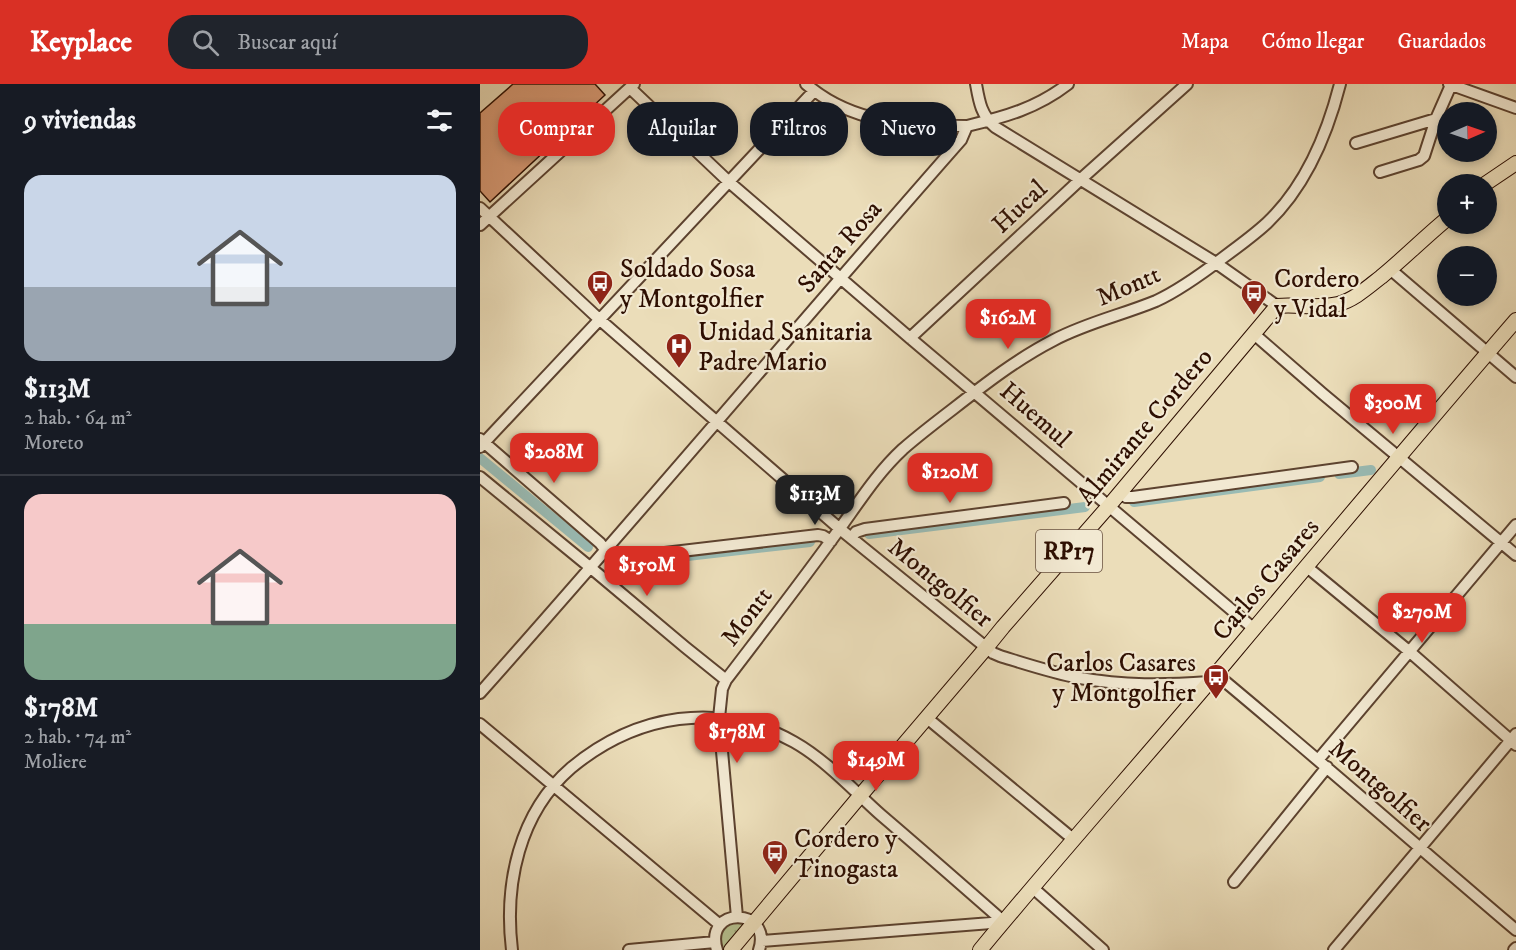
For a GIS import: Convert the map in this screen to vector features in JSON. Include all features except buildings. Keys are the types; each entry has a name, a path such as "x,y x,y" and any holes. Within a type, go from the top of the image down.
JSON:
{"main road":[{"path":"1497,176 1516,163"},
{"path":"1277,306 1312,307 1340,304 1364,291 1437,228"},
{"name":"Almirante Cordero","path":"731,950 1277,306"},
{"name":"Carlos Casares","path":"980,950 1516,320"}],"street":[{"path":"976,84 983,113 995,127 1216,263 1277,306"},
{"path":"831,541 818,535 622,558 611,557 600,543 481,443 729,182 810,87 834,104 880,120 921,125 967,126 1014,114 1042,101 1068,84"},
{"name":"Hucal","path":"910,338 1187,84"},
{"name":"Montt","path":"726,680 872,484 902,450 1009,366 1073,331 1142,306 1182,286 1258,231 1279,211 1304,177 1321,143 1340,84"},
{"path":"1380,172 1419,160 1424,156 1450,85 1516,108"},
{"path":"480,225 632,86"},
{"name":"Huemul","path":"632,86 729,182 1108,507 1253,628"},
{"path":"1356,143 1436,119"},
{"name":"Santa Rosa","path":"480,693 961,140 967,126"},
{"name":"Montgolfier","path":"480,208 599,319 840,529 986,648 1000,656 1081,678 1139,685 1212,678 1322,763 1516,930"},
{"path":"1390,269 1516,377"},
{"path":"1254,334 1516,555"},
{"path":"1120,493 1126,497 1133,497 1352,467"},
{"path":"480,477 726,680 722,689 719,718 737,917"},
{"path":"851,538 856,532 865,529 1064,503"},
{"path":"1234,882 1322,763 1410,652 1516,525"},
{"path":"1307,567 1514,740 1419,848 1334,950"},
{"path":"512,950 510,899 518,853 526,829 538,806 553,785 580,761 629,732 679,719 719,718 759,727 795,743 812,754 1004,922"},
{"path":"927,718 1073,839"},
{"path":"480,724 720,925"},
{"path":"1033,888 1103,950"},
{"path":"629,950 716,946 717,930 720,925 728,919 737,917 754,923 758,928 760,945 1004,922"}],"green space":[{"path":"737,921 749,924 728,950 720,950 718,936 725,925"}],"waterway":[{"path":"480,458 588,547"},
{"path":"1339,474 1371,470"},
{"path":"1134,502 1320,477"},
{"path":"869,534 1085,507"},
{"path":"670,558 810,542"},
{"path":"613,564 634,562"}],"place":[{"name":"Soldado Sosa y Montgolfier","path":"600,306"},
{"name":"Cordero y Vidal","path":"1254,316"},
{"name":"Unidad Sanitaria Padre Mario","path":"679,369"},
{"name":"Carlos Casares y Montgolfier","path":"1216,700"},
{"name":"Cordero y Tinogasta","path":"775,876"}]}
